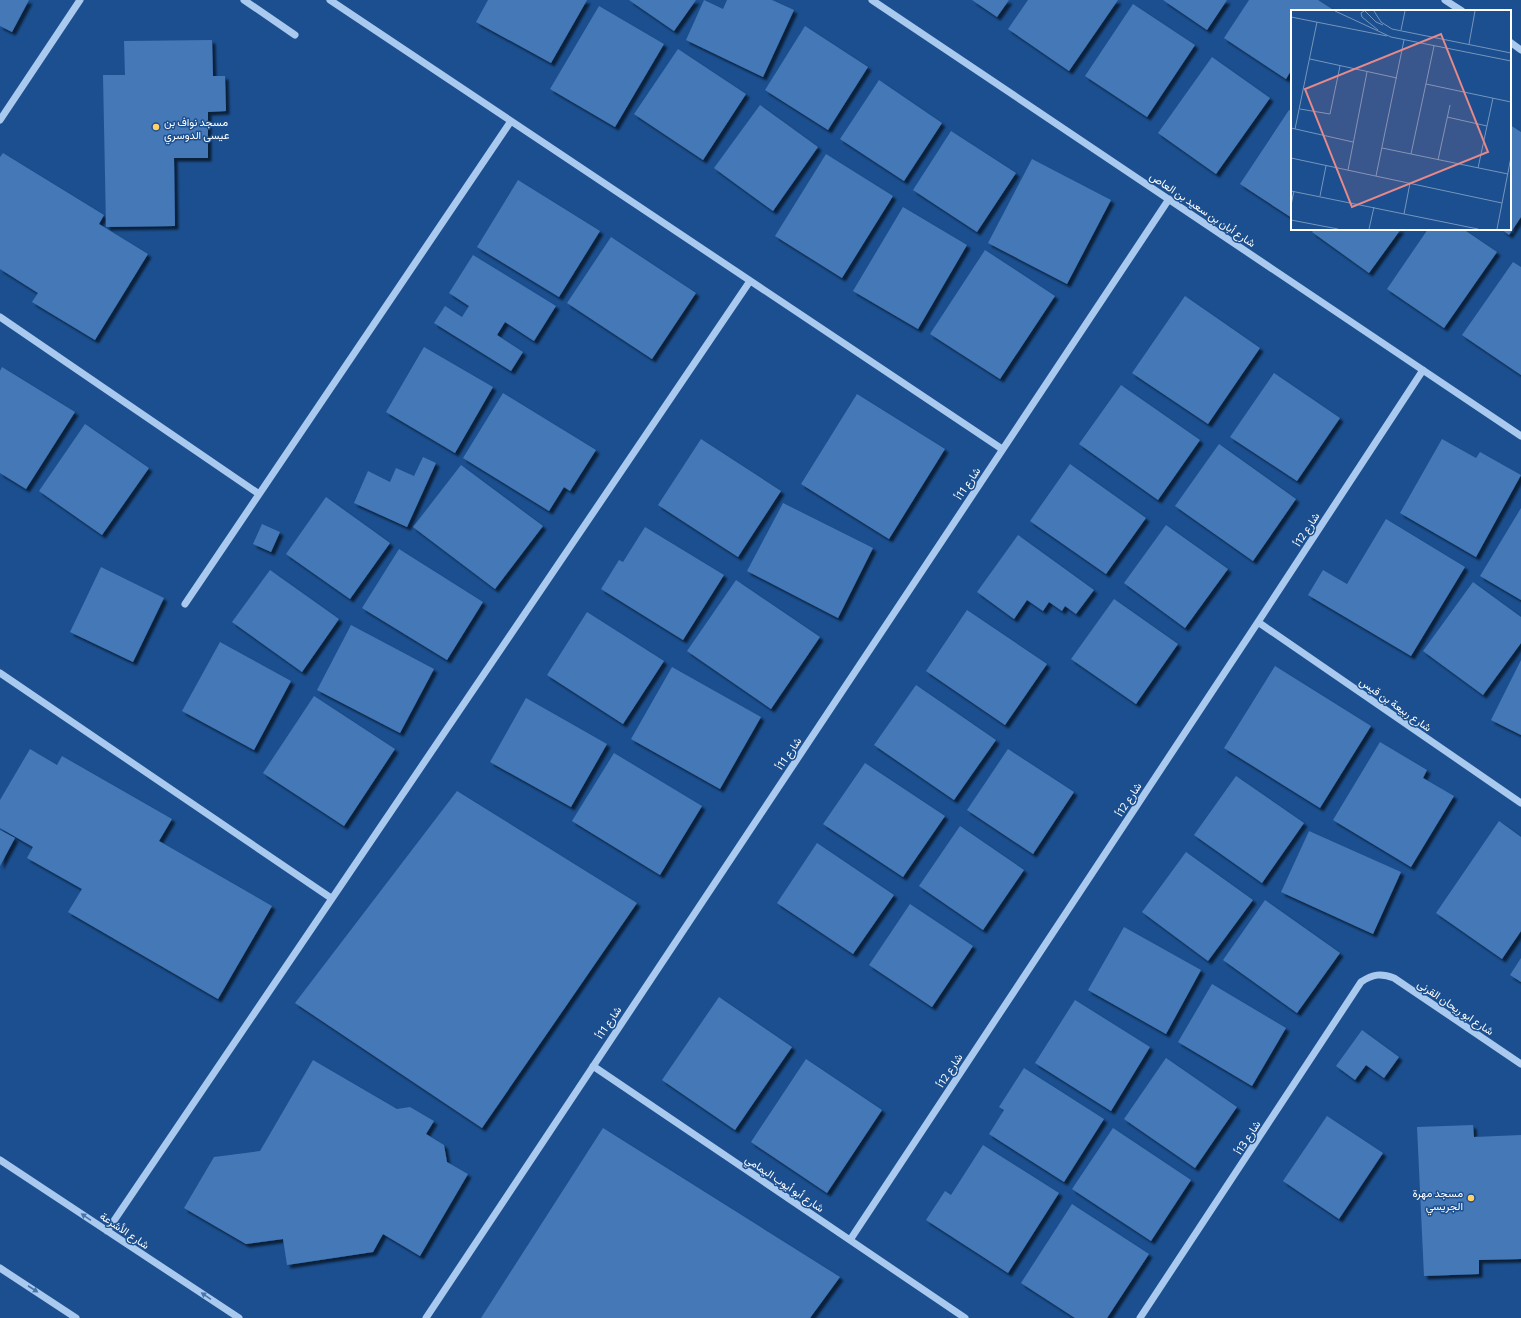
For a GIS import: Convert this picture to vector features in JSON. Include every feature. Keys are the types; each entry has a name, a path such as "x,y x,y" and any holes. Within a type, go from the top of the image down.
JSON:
{"street":[{"path":"0,120 80,0"},
{"path":"244,0 295,35"},
{"path":"330,0 1002,449"},
{"name":"شارع أبان بن سعيد بن العاص","path":"872,0 1521,436"},
{"path":"1445,0 1460,10"},
{"path":"1511,43 1521,50"},
{"path":"185,604 511,121"},
{"name":"شارع 11أ","path":"426,1318 1168,200"},
{"path":"107,1230 750,281"},
{"path":"0,317 259,494"},
{"name":"شارع 12أ","path":"850,1240 1423,370"},
{"name":"شارع ربيعة بن قيس","path":"1258,622 1521,803"},
{"path":"0,673 331,898"},
{"name":"شارع ابو ريحان القرنى","path":"1377,974 1394,978 1521,1064"},
{"name":"شارع 13أ","path":"1140,1318 1361,982 1377,974"},
{"name":"شارع أبو أيوب اليمامي","path":"593,1066 965,1318"},
{"name":"شارع الأشرعة","path":"0,1160 239,1318"},
{"path":"0,1268 76,1318"}],"building":[{"path":"0,0 29,0 12,32 0,26"},
{"path":"488,0 587,0 551,63 476,22"},
{"path":"629,0 696,0 674,31"},
{"path":"704,0 723,9 727,0 772,0 794,10 763,77 686,40"},
{"path":"972,0 1009,0 997,17"},
{"path":"1028,0 1118,0 1069,71 1008,29"},
{"path":"1163,0 1227,0 1207,30"},
{"path":"1249,0 1318,0 1332,9 1291,10 1291,71 1286,79 1224,38"},
{"path":"1133,4 1195,45 1147,117 1085,76"},
{"path":"599,6 664,44 615,127 550,89"},
{"path":"805,26 868,67 828,130 765,90"},
{"name":"مسجد نواف بن عيسى الدوسري","path":"212,40 213,76 225,76 226,111 208,112 208,158 174,158 175,226 106,227 103,75 125,75 124,41"},
{"path":"678,49 746,94 703,160 634,114"},
{"path":"1212,57 1270,98 1216,174 1158,133"},
{"path":"879,80 942,123 904,181 840,139"},
{"path":"760,105 818,147 773,211 714,168"},
{"path":"1289,110 1291,111 1291,217 1240,184"},
{"path":"1511,126 1521,132 1521,217 1509,235 1502,230 1511,230"},
{"path":"951,131 1016,173 977,232 913,190"},
{"path":"3,153 104,215 99,224 148,254 95,340 32,302 38,293 0,269 0,157"},
{"path":"826,154 893,196 842,278 775,236"},
{"path":"1032,159 1111,200 1067,284 988,243"},
{"path":"518,180 600,231 559,297 477,247"},
{"path":"903,207 967,245 918,329 853,291"},
{"path":"1313,230 1400,230 1369,273 1312,232"},
{"path":"1427,230 1464,230 1497,252 1444,328 1387,289"},
{"path":"611,237 696,293 652,359 567,303"},
{"path":"985,250 1055,296 1000,379 930,334"},
{"path":"473,255 556,306 534,341 505,322 497,335 523,352 511,371 434,323 445,306 462,317 469,306 449,293"},
{"path":"1513,262 1521,267 1521,375 1462,335"},
{"path":"1185,296 1260,348 1208,424 1132,373"},
{"path":"424,347 493,387 455,453 386,412"},
{"path":"2,367 75,412 26,489 0,473 0,371"},
{"path":"1274,373 1340,418 1297,481 1230,437"},
{"path":"1121,385 1200,440 1158,500 1079,444"},
{"path":"503,393 596,450 570,491 564,487 549,511 463,458"},
{"path":"857,394 945,449 889,539 801,484"},
{"path":"85,424 149,468 102,535 39,491"},
{"path":"701,439 781,491 738,557 658,505"},
{"path":"1442,439 1476,458 1480,452 1521,475 1476,557 1400,513"},
{"path":"1219,444 1296,499 1253,561 1175,506"},
{"path":"423,457 436,463 407,527 354,503 368,471 390,482 396,468 414,476"},
{"path":"1070,464 1146,518 1106,574 1030,521"},
{"path":"461,465 543,526 495,589 413,527"},
{"path":"326,497 390,543 350,599 286,554"},
{"path":"783,503 873,548 838,618 747,571"},
{"path":"1521,508 1521,600 1480,576"},
{"path":"1386,519 1465,567 1411,656 1308,595 1323,570 1347,584"},
{"path":"262,524 280,532 271,552 253,544"},
{"path":"1166,525 1228,569 1185,628 1124,583"},
{"path":"645,527 724,575 683,640 601,589 619,560 623,562"},
{"path":"1018,535 1094,590 1076,614 1065,606 1062,611 1049,602 1043,611 1027,600 1014,619 977,592"},
{"path":"399,549 483,602 447,660 362,608"},
{"path":"101,567 164,598 133,662 70,632"},
{"path":"270,570 339,619 302,672 232,622"},
{"path":"736,580 820,637 771,709 687,651"},
{"path":"1473,582 1521,617 1521,643 1483,695 1423,651"},
{"path":"1114,599 1178,644 1136,704 1071,659"},
{"path":"967,610 1047,664 1005,725 926,671"},
{"path":"587,612 664,661 623,724 547,675"},
{"path":"351,625 434,669 400,733 317,690"},
{"path":"220,642 291,681 254,750 182,711"},
{"path":"1521,660 1521,735 1491,720"},
{"path":"1275,666 1371,726 1320,808 1224,748"},
{"path":"672,667 761,717 720,789 631,739"},
{"path":"916,685 996,740 954,800 874,745"},
{"path":"314,696 395,749 344,826 263,773"},
{"path":"526,698 607,744 571,807 490,762"},
{"path":"1380,742 1427,770 1423,778 1454,796 1411,867 1333,820"},
{"path":"30,749 57,765 62,756 172,819 159,841 272,906 218,999 68,912 82,889 27,858 33,847 0,828 0,800"},
{"path":"1008,749 1074,792 1033,854 967,810"},
{"path":"614,753 702,806 660,875 572,821"},
{"path":"865,763 945,816 903,877 823,824"},
{"path":"1236,776 1304,823 1262,883 1194,835"},
{"path":"457,791 637,903 482,1128 295,1003"},
{"path":"1499,821 1521,837 1521,931 1502,959 1436,913"},
{"path":"960,826 1024,870 983,930 919,886"},
{"path":"0,830 15,838 0,866"},
{"path":"1309,831 1401,872 1373,934 1281,892"},
{"path":"817,843 894,895 853,954 777,903"},
{"path":"1186,852 1253,900 1208,961 1142,912"},
{"path":"1265,900 1340,953 1297,1013 1223,960"},
{"path":"910,904 973,946 932,1007 869,965"},
{"path":"1124,927 1201,970 1166,1034 1088,990"},
{"path":"1521,958 1521,982 1510,975"},
{"path":"1212,984 1286,1028 1252,1086 1178,1042"},
{"path":"719,997 792,1047 735,1130 662,1080"},
{"path":"1075,1000 1150,1047 1111,1111 1035,1063"},
{"path":"1362,1030 1399,1057 1384,1078 1366,1065 1355,1080 1336,1066"},
{"path":"1166,1058 1237,1107 1195,1168 1124,1119"},
{"path":"806,1059 882,1110 827,1193 751,1142"},
{"path":"313,1060 397,1109 410,1107 434,1121 426,1134 444,1145 447,1162 468,1174 420,1256 383,1234 373,1252 287,1265 283,1239 246,1244 184,1208 214,1157 260,1151"},
{"path":"1024,1068 1104,1119 1064,1182 989,1134 1004,1110 999,1107"},
{"path":"1327,1116 1383,1153 1339,1219 1283,1181"},
{"name":"مسجد مهرة الجريسي","path":"1473,1125 1474,1137 1521,1135 1521,1259 1479,1260 1479,1274 1424,1276 1417,1127"},
{"path":"603,1128 840,1277 810,1318 481,1318"},
{"path":"1113,1128 1191,1180 1151,1241 1072,1189"},
{"path":"983,1145 1059,1193 1008,1273 926,1220 945,1191 951,1195"},
{"path":"1072,1204 1149,1254 1107,1318 1075,1318 1021,1283"}],"place":[{"name":"مسجد نواف بن عيسى الدوسري","path":"156,127"},
{"name":"مسجد مهرة الجريسي","path":"1471,1198"}]}
